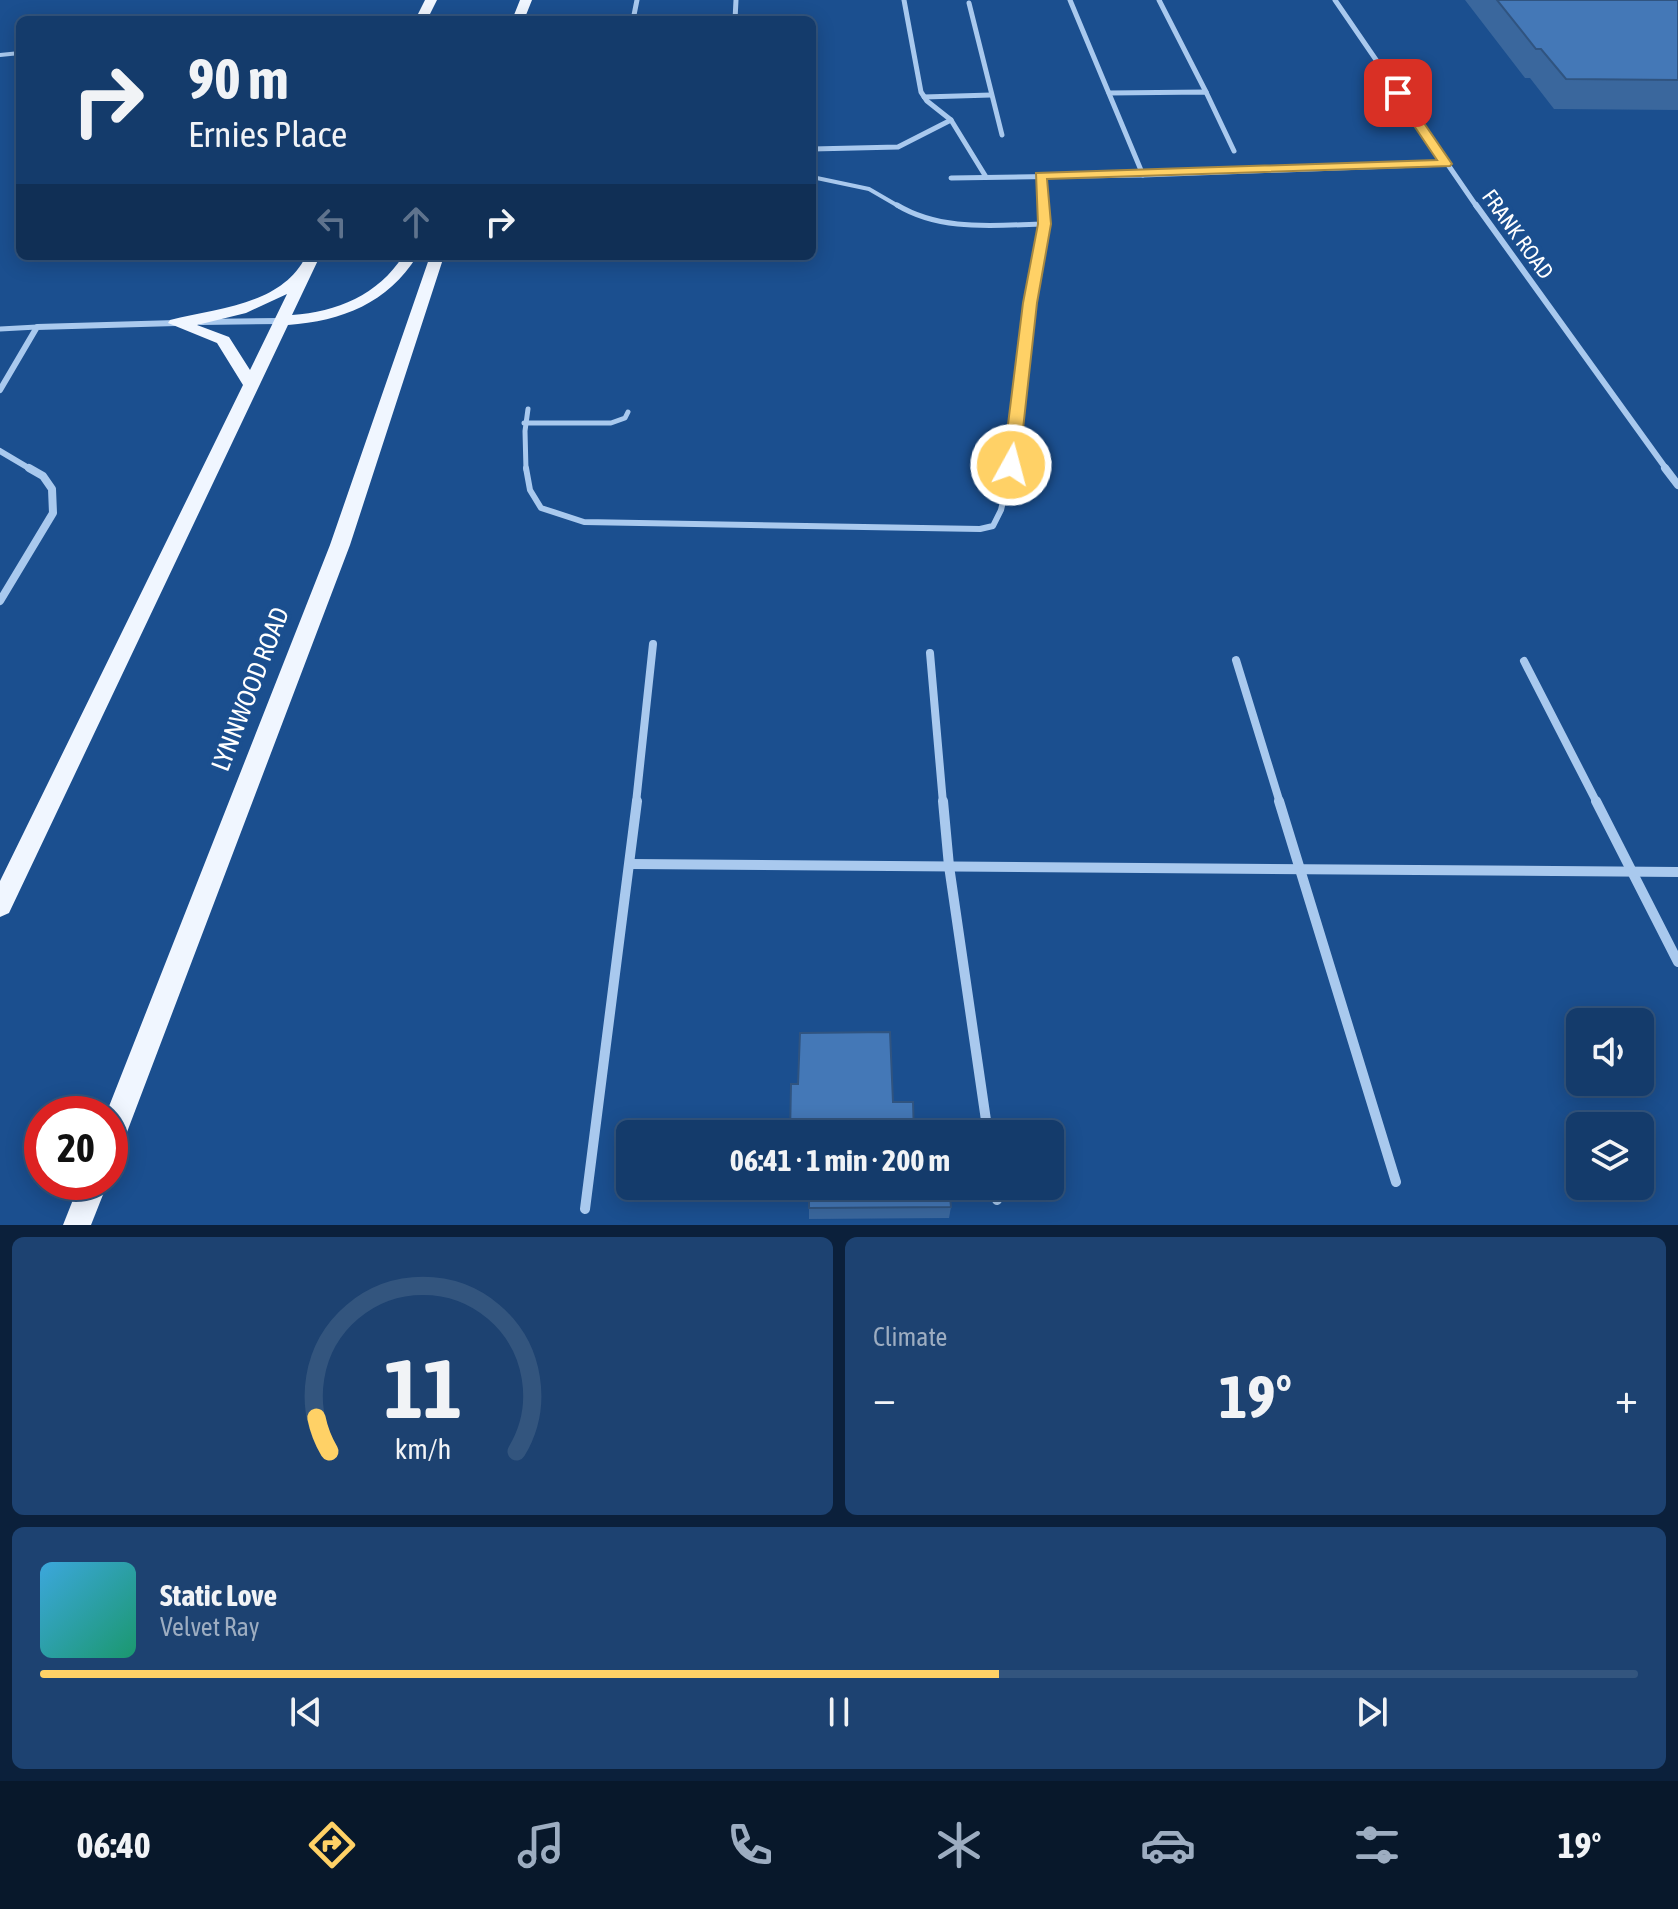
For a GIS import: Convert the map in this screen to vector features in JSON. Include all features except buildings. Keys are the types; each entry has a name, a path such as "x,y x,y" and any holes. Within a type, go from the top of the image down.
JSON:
{"main road":[{"path":"0,906 311,260"},
{"path":"281,321 311,320 370,298 393,282 407,260"},
{"name":"LYNNWOOD ROAD","path":"127,1096 340,545 436,260"},
{"path":"176,323 211,318 259,303 280,293 306,272"},
{"path":"176,323 223,340 251,385"},
{"path":"77,1225 87,1200"}],"street":[{"path":"904,0 924,97 951,120 986,177"},
{"path":"1070,0 1143,175"},
{"path":"1159,0 1234,151"},
{"name":"FRANK ROAD","path":"1335,0 1446,164 1678,484"},
{"path":"969,3 1002,135"},
{"path":"1109,93 1206,92"},
{"path":"924,97 991,95"},
{"path":"816,149 898,147 951,120"},
{"path":"951,178 1143,175 1446,164"},
{"path":"0,390 37,327 281,321"},
{"path":"0,451 43,476 52,489 53,513 0,601"},
{"path":"585,1209 630,864 653,644"},
{"path":"930,653 949,866 986,1120"},
{"path":"1236,660 1396,1182"},
{"path":"1524,661 1678,962"},
{"path":"630,864 1678,872"}],"lane":[{"path":"528,409 524,423 529,494 540,507 584,522 980,529 993,526 1002,510 1011,465 1030,303 1045,224 1041,176"},
{"path":"816,178 869,189 911,214 933,222 1045,224"},
{"path":"0,329 37,327"},
{"path":"524,423 611,423 625,418 628,412"}],"route":[{"path":"1011,465 1030,303 1045,224 1041,176 1446,164 1398,93"}]}
